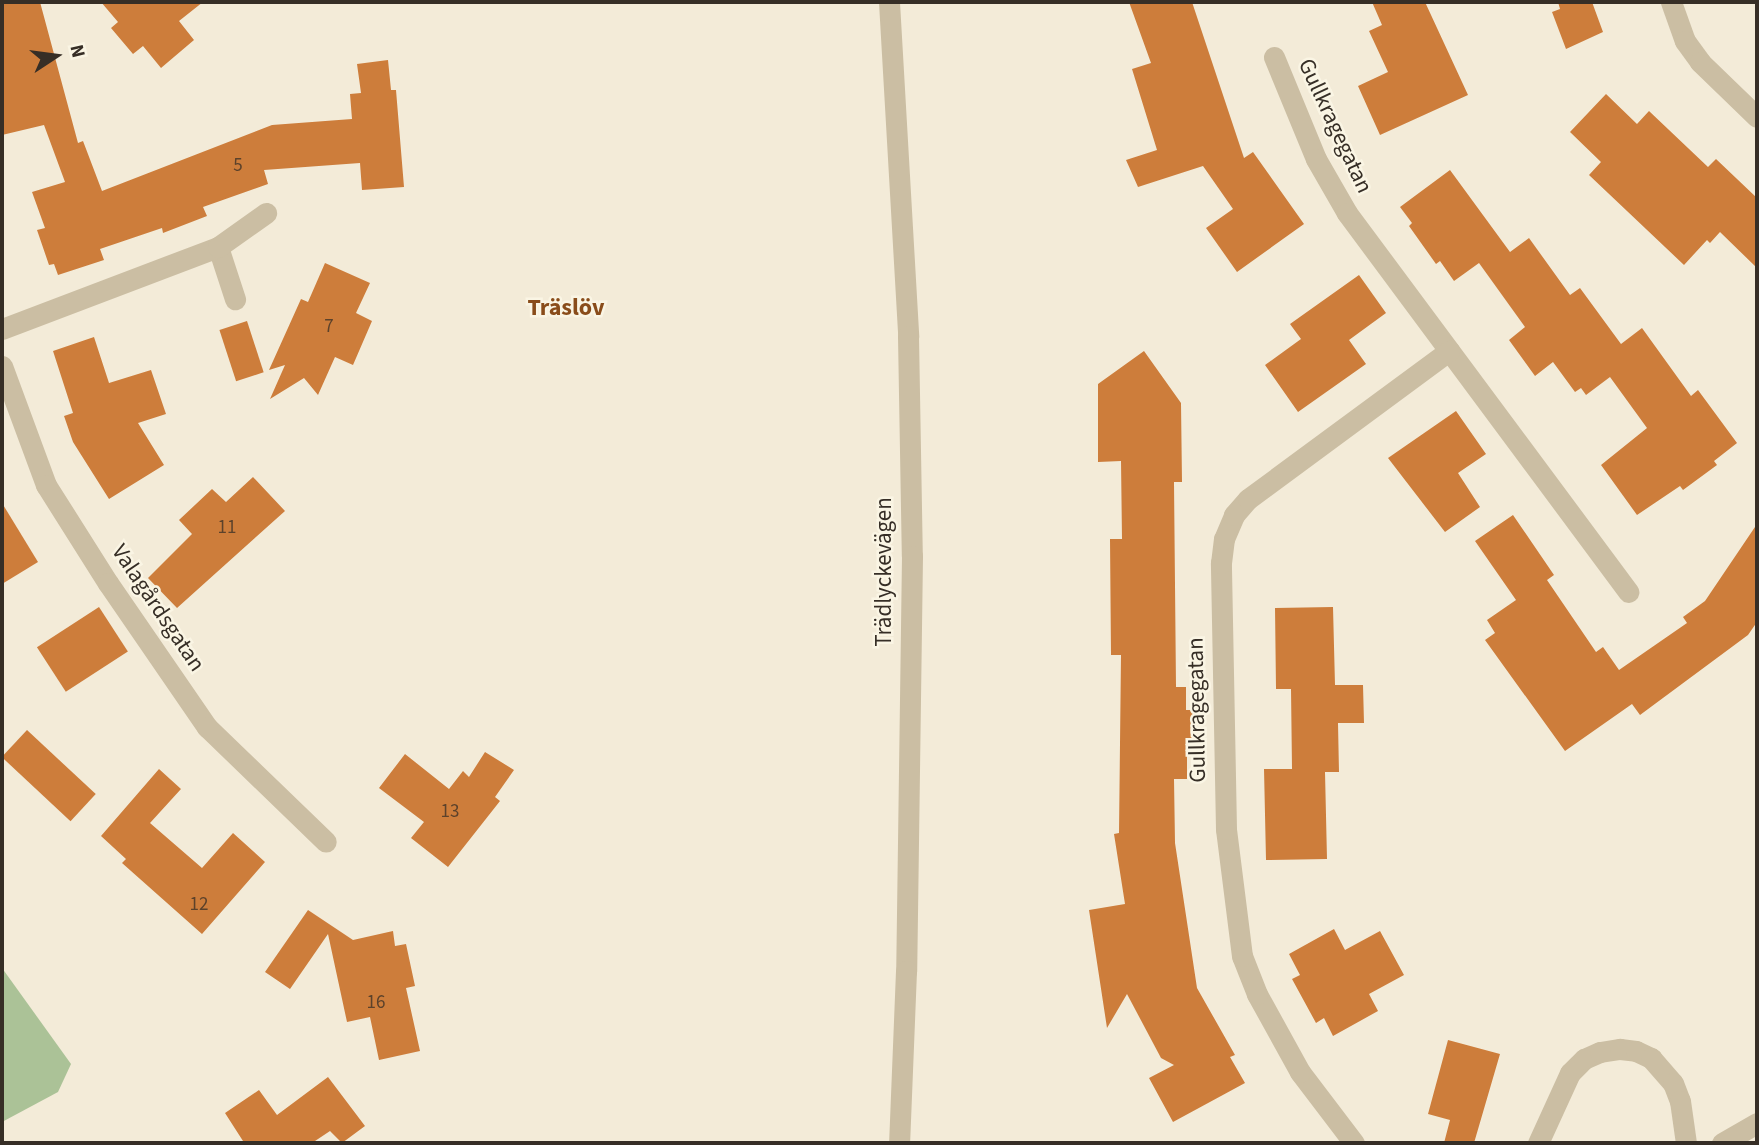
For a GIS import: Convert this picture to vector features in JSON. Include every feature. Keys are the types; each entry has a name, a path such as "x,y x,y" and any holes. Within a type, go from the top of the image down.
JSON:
{"street":[{"name":"Trädlyckevägen","path":"889,2 908,336 912,556 906,971 899,1143"},
{"path":"1671,2 1685,41 1700,62 1757,117"},
{"name":"Gullkragegatan","path":"1274,57 1316,159 1347,213 1628,592"},
{"path":"2,329 218,247 266,213"},
{"path":"218,247 235,299"},
{"name":"Gullkragegatan","path":"1354,1143 1300,1072 1257,994 1242,956 1226,829 1221,563 1224,539 1234,515 1248,499 1449,351"},
{"name":"Valagårdsgatan","path":"2,366 46,485 108,583 207,727 326,842"},
{"path":"1538,1143 1570,1073 1584,1059 1600,1052 1620,1049 1636,1051 1651,1058 1673,1083 1681,1101 1686,1143"},
{"path":"1722,1143 1757,1123"}],"green space":[{"path":"2,968 71,1064 58,1092 2,1122"}],"building":[{"path":"2,2 40,2 78,143 83,141 102,191 272,125 352,119 350,94 361,93 357,64 388,60 391,90 396,90 404,187 362,190 360,163 264,170 268,184 203,207 207,216 163,233 162,228 100,249 104,260 58,275 54,264 49,265 37,230 45,228 32,192 65,182 44,125 2,135"},
{"path":"101,2 203,2 179,21 194,40 161,68 143,46 133,54 111,28 118,22"},
{"path":"1129,2 1192,2 1244,158 1253,152 1304,224 1237,272 1206,228 1233,209 1203,166 1138,187 1126,160 1157,150 1132,69 1151,63"},
{"path":"1372,2 1425,2 1468,95 1380,135 1358,86 1388,72 1369,31 1382,25"},
{"path":"1558,2 1592,2 1603,32 1566,49 1552,12 1560,9"},
{"path":"1606,94 1637,124 1649,111 1708,167 1716,159 1757,198 1757,268 1720,232 1710,243 1707,240 1684,265 1589,175 1601,162 1570,132"},
{"path":"1450,170 1510,252 1529,238 1570,295 1580,288 1621,344 1642,328 1691,396 1698,390 1737,443 1714,461 1717,465 1683,490 1680,486 1637,515 1601,465 1647,428 1610,377 1586,395 1581,388 1575,392 1553,362 1535,376 1509,340 1525,327 1479,263 1454,281 1440,261 1436,264 1409,226 1412,223 1400,207"},
{"path":"325,263 370,283 356,313 372,321 353,365 335,357 318,395 304,378 270,399 285,365 269,370 301,299 308,302"},
{"path":"1359,275 1386,313 1349,340 1366,364 1298,412 1265,365 1301,339 1290,324"},
{"path":"247,321 264,372 236,381 219,330"},
{"path":"94,337 109,383 151,370 166,414 138,423 164,465 109,499 73,442 64,416 73,413 53,351"},
{"path":"1144,351 1181,403 1182,482 1174,482 1176,687 1186,687 1186,710 1193,710 1193,753 1187,753 1187,779 1174,779 1175,843 1197,988 1235,1055 1230,1057 1245,1083 1173,1122 1149,1078 1174,1065 1161,1058 1127,994 1107,1028 1089,910 1125,904 1114,834 1119,833 1121,655 1111,655 1110,539 1122,539 1121,461 1098,462 1098,384"},
{"path":"1456,411 1486,454 1458,473 1480,507 1445,532 1388,458"},
{"path":"253,477 285,511 177,608 148,578 192,534 179,520 212,489 226,502"},
{"path":"2,503 38,562 2,584"},
{"path":"1513,515 1554,575 1547,580 1596,652 1603,647 1619,670 1687,623 1683,617 1705,601 1757,524 1757,622 1748,635 1640,715 1632,704 1565,751 1485,640 1495,633 1487,620 1516,600 1475,541"},
{"path":"99,607 128,651 66,692 37,647"},
{"path":"1333,607 1335,685 1363,685 1364,723 1338,723 1339,772 1325,772 1327,859 1266,860 1264,769 1292,769 1291,689 1276,689 1275,608"},
{"path":"27,730 96,794 71,821 2,757"},
{"path":"485,752 514,770 495,797 500,801 448,867 411,838 424,822 379,788 405,754 449,789 463,771 469,777"},
{"path":"159,769 181,789 150,823 202,868 233,833 265,862 202,934 122,863 126,859 101,836"},
{"path":"308,910 353,940 393,931 395,946 406,944 415,986 406,988 420,1051 379,1060 370,1017 347,1022 328,934 290,989 265,972"},
{"path":"1334,929 1345,950 1380,931 1404,975 1369,994 1378,1011 1333,1036 1324,1018 1316,1023 1292,979 1300,975 1289,954"},
{"path":"1448,1040 1500,1054 1474,1143 1444,1143 1450,1120 1428,1114"},
{"path":"328,1077 365,1126 342,1143 330,1131 312,1143 240,1143 243,1141 225,1113 259,1090 277,1115"}],"district":[{"name":"Träslöv","path":"566,308"}]}
